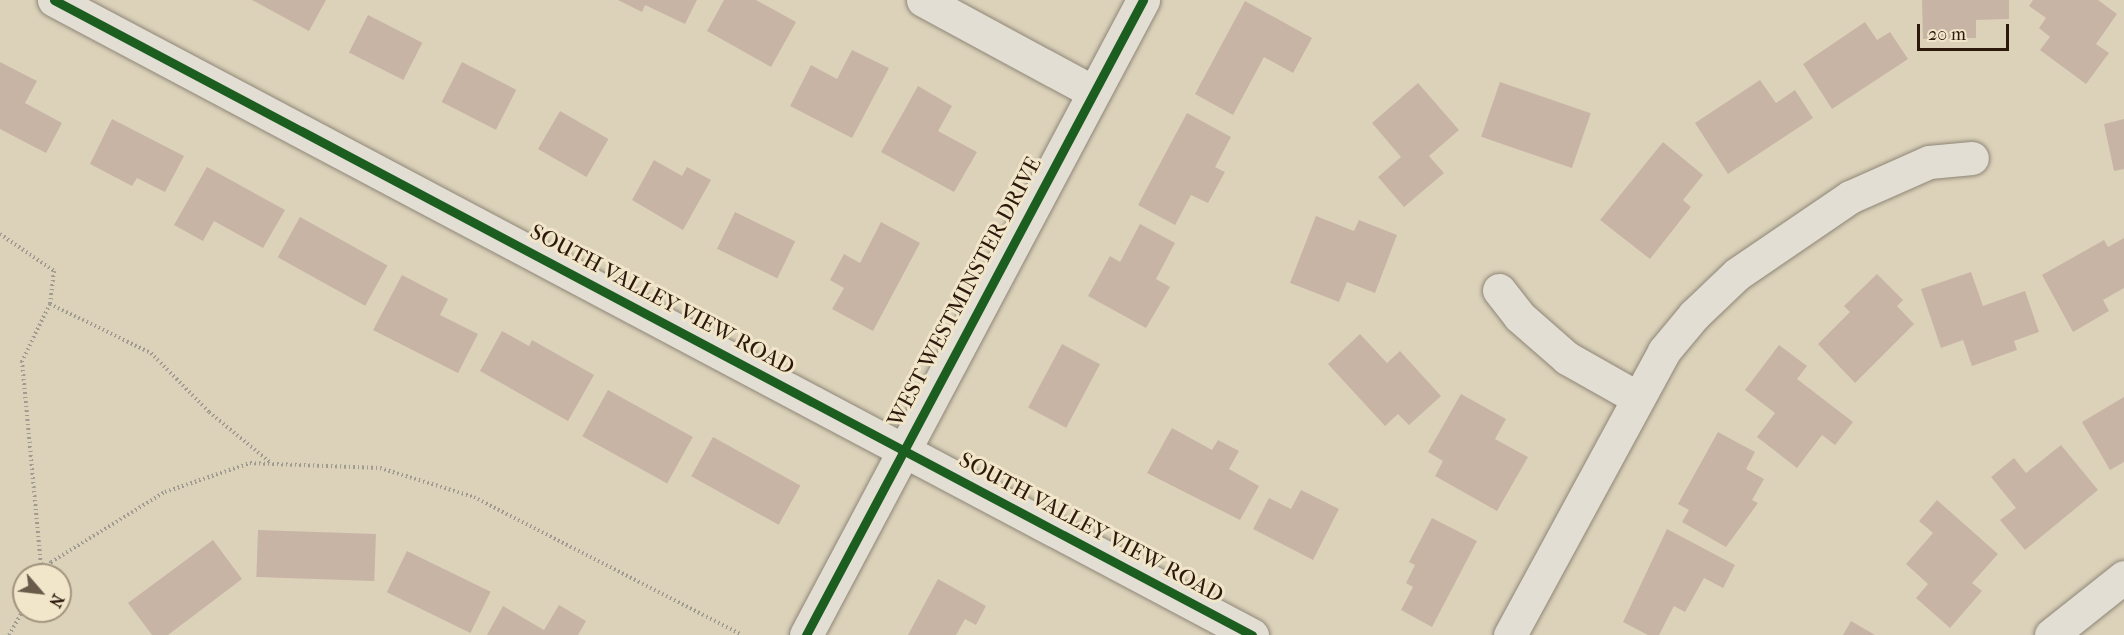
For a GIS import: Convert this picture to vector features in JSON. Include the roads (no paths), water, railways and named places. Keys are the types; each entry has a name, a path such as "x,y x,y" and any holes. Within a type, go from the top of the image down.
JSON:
{"street":[{"name":"SOUTH VALLEY VIEW ROAD","path":"54,0 1252,635"},
{"path":"923,0 1093,92"},
{"name":"WEST WESTMINSTER DRIVE","path":"806,635 1143,0"},
{"path":"1510,635 1664,351 1694,315 1782,240 1895,174 1929,162 1972,158"},
{"path":"1500,290 1519,316 1559,351 1638,398"},
{"path":"2051,635 2124,577"}]}
